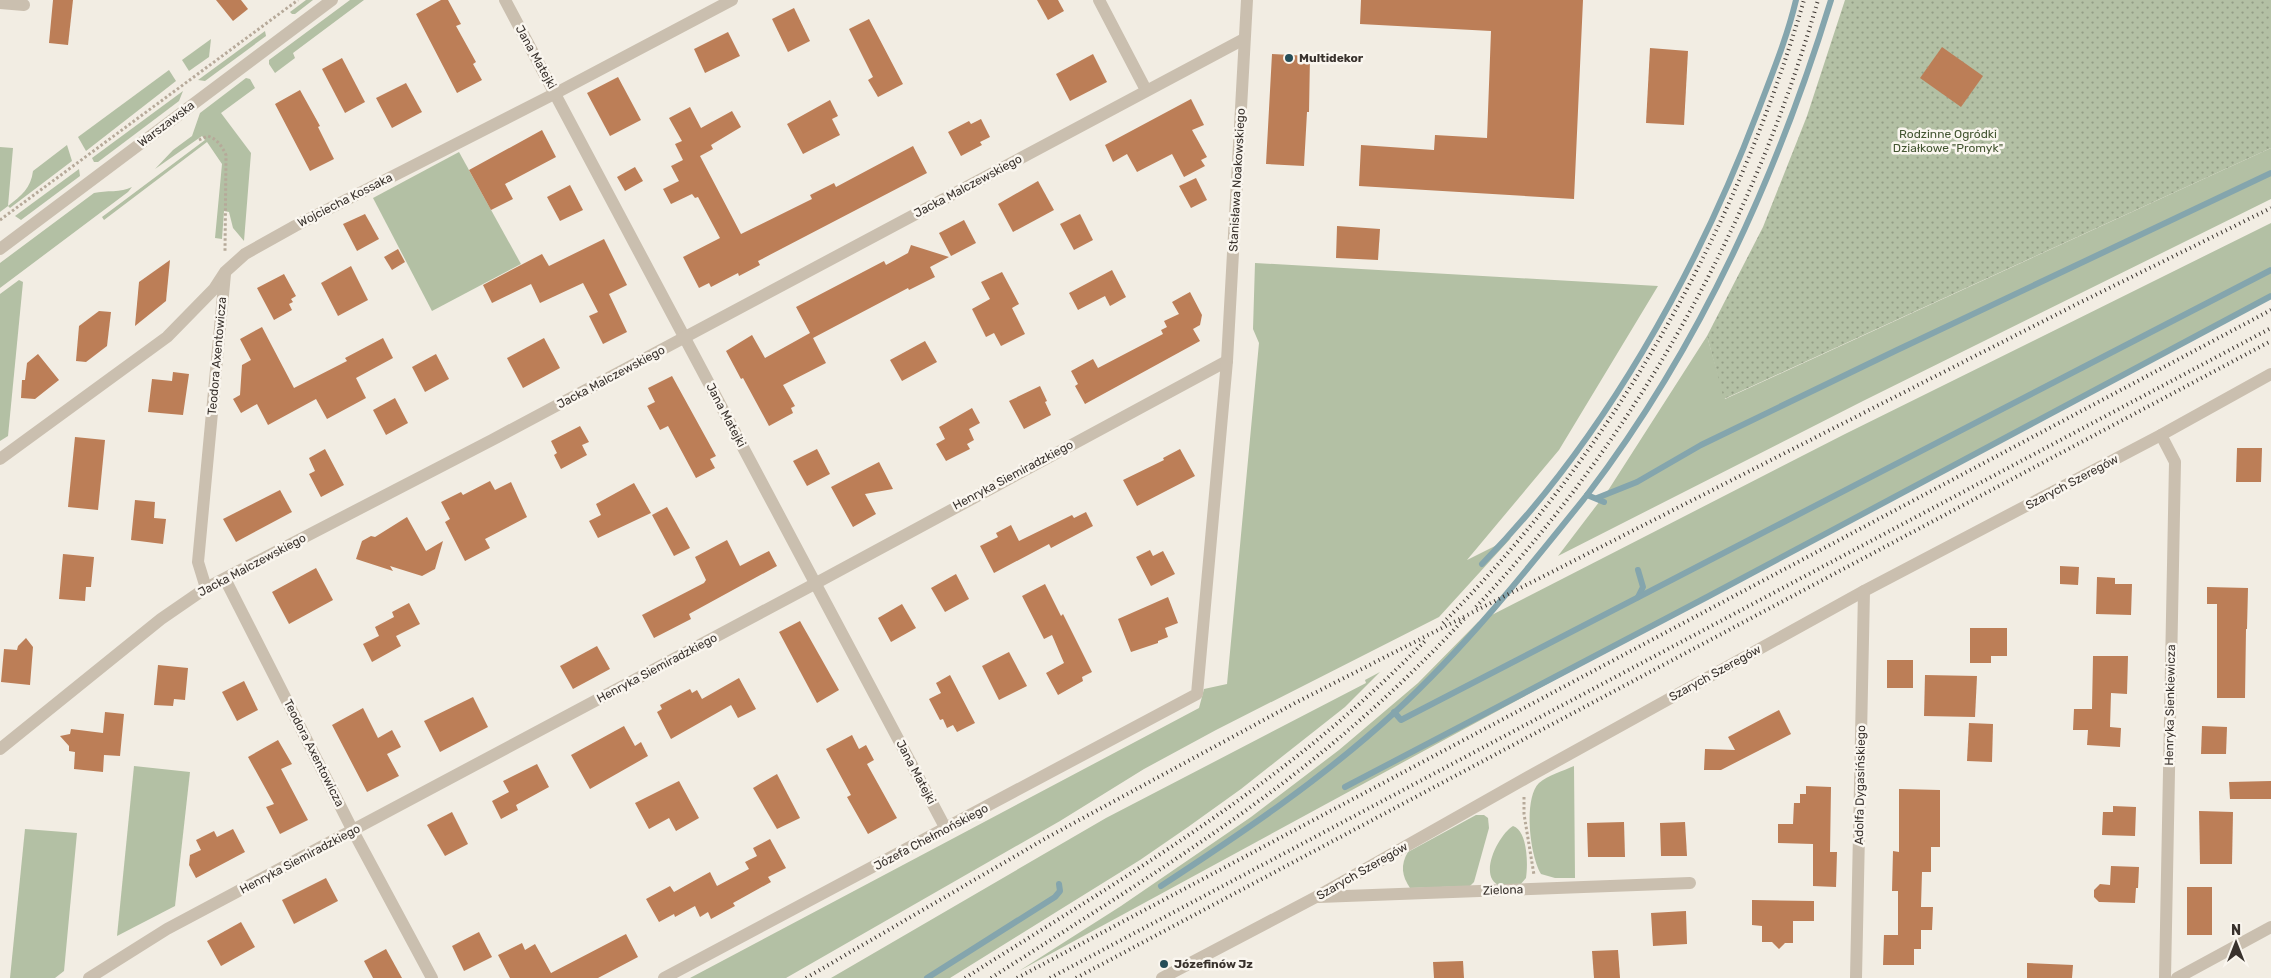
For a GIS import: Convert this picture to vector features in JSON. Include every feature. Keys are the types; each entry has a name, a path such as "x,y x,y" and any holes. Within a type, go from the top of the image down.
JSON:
{"street":[{"name":"Warszawska","path":"0,249 332,0"},
{"name":"Jana Matejki","path":"505,0 946,829"},
{"name":"Wojciecha Kossaka","path":"0,459 167,337 214,289 225,272 245,254 295,226 556,93 732,0"},
{"path":"1099,0 1146,90"},
{"name":"Stanisława Noakowskiego","path":"1197,694 1227,361 1247,0"},
{"path":"0,2 24,5"},
{"name":"Jacka Malczewskiego","path":"0,749 161,619 206,588 685,337 1244,38"},
{"name":"Teodora Axentowicza","path":"206,588 198,562 225,272"},
{"name":"Henryka Siemiradzkiego","path":"89,978 167,929 1227,361"},
{"name":"Szarych Szeregów","path":"1162,978 1316,898 1528,776 1864,591 2161,435 2271,374"},
{"name":"Henryka Sienkiewicza","path":"2161,435 2174,462 2165,978"},
{"name":"Teodora Axentowicza","path":"225,579 353,831 432,978"},
{"name":"Adolfa Dygasińskiego","path":"1856,978 1864,591"},
{"name":"Józefa Chełmońskiego","path":"664,978 1197,694"},
{"name":"Zielona","path":"1316,898 1690,884"},
{"path":"2177,978 2271,927"}],"path":[{"path":"0,220 298,0"},
{"path":"199,140 208,136 213,138 222,146 226,155 225,272"},
{"path":"1528,776 1524,795 1524,814 1536,890"}],"green space":[{"path":"306,0 313,0 295,14 290,12"},
{"path":"350,0 364,0 293,53 295,58 275,73 269,64 269,60"},
{"name":"Rodzinne Ogródki Działkowe \"Promyk\"","path":"1845,0 2271,0 2271,148 1724,399 1707,336 1763,227 1807,116"},
{"path":"265,31 266,36 205,81 198,80"},
{"path":"211,39 209,57 189,71 182,60"},
{"path":"169,70 176,81 86,151 78,137"},
{"path":"246,78 250,79 255,88 221,113 251,153 244,241 233,228 229,212 224,211 222,239 215,238 222,164 207,142 104,220 102,217 205,140 202,136 155,169 173,150 192,136 200,113"},
{"path":"183,91 179,101 98,162 94,162 92,158"},
{"path":"67,145 72,161 10,208 8,206 28,187 33,171"},
{"path":"0,147 13,148 8,206 0,212"},
{"path":"2271,148 2271,199 1863,401 1558,556 1609,489 1707,336 1725,399"},
{"path":"459,152 521,264 432,311 373,198"},
{"path":"79,169 80,176 21,220 15,216"},
{"path":"132,187 128,192 0,288 0,263 94,193 123,190"},
{"path":"2271,223 2271,296 1709,596 1019,971 1121,906 1251,817 1339,750 1418,683 1478,622 1845,434"},
{"path":"1255,263 1658,286 1559,450 1467,560 1511,538 1439,617 1216,730 1144,769 1060,821 786,978 690,978 1199,708 1204,689 1227,684 1259,343 1253,329"},
{"path":"19,280 23,282 8,436 0,441 0,294"},
{"path":"1380,672 1345,707 1241,789 1188,827 1140,860 950,978 831,978 1106,818 1366,683 1365,680"},
{"path":"134,766 190,772 175,906 117,936"},
{"path":"1574,766 1575,878 1555,878 1541,874 1537,866 1531,842 1531,801 1539,783 1551,775"},
{"path":"1476,815 1484,815 1488,818 1489,828 1474,882 1470,886 1410,888 1403,870 1405,857 1408,852"},
{"path":"1513,826 1522,834 1526,849 1526,878 1520,885 1503,887 1494,881 1490,874 1490,866 1496,846"},
{"path":"25,829 77,833 64,971 55,978 10,978"}],"building":[{"path":"53,0 73,0 68,45 49,43"},
{"path":"216,0 241,0 248,9 233,21"},
{"path":"441,0 448,0 461,24 456,26 476,62 473,64 482,80 457,93 416,14"},
{"path":"1037,0 1058,0 1064,11 1048,20"},
{"path":"1361,0 1583,0 1574,199 1359,186 1361,145 1434,150 1435,135 1487,138 1491,31 1360,24"},
{"path":"794,8 810,41 788,52 772,19"},
{"path":"869,19 903,84 878,97 868,80 873,77 849,29"},
{"path":"728,32 740,56 705,73 694,49"},
{"path":"1942,47 1983,76 1961,107 1920,78"},
{"path":"1650,48 1688,51 1684,125 1646,123"},
{"path":"1093,54 1107,82 1070,101 1056,74"},
{"path":"1272,54 1310,56 1309,112 1307,112 1304,166 1266,164"},
{"path":"342,58 365,102 345,113 322,69"},
{"path":"618,77 641,120 610,136 587,93"},
{"path":"406,83 422,112 392,128 376,98"},
{"path":"300,90 320,126 318,127 334,159 310,171 275,104"},
{"path":"1191,99 1204,125 1192,130 1207,157 1201,160 1205,166 1184,177 1172,154 1137,172 1127,154 1113,162 1105,145"},
{"path":"830,100 838,116 832,119 840,135 803,154 787,124"},
{"path":"690,107 701,128 732,111 741,127 711,145 713,149 700,156 741,234 812,199 810,195 834,183 836,187 913,146 927,173 758,261 760,265 739,276 738,273 711,287 709,283 699,288 683,257 720,238 698,197 695,198 692,194 671,204 663,189 679,181 671,166 683,160 675,144 682,141 669,118"},
{"path":"981,119 990,137 980,142 982,145 961,156 948,132 969,121 971,124"},
{"path":"542,130 556,157 505,184 513,199 491,210 469,170"},
{"path":"635,167 643,181 625,191 617,177"},
{"path":"1196,178 1207,200 1191,208 1179,186"},
{"path":"1038,181 1054,210 1013,232 998,204"},
{"path":"570,185 583,210 560,221 547,197"},
{"path":"365,214 379,239 357,251 343,224"},
{"path":"1080,214 1093,240 1074,250 1060,224"},
{"path":"964,220 976,243 951,256 939,233"},
{"path":"1337,226 1380,229 1378,260 1336,258"},
{"path":"604,239 627,285 609,294 627,332 603,344 589,316 598,312 583,283 540,303 531,284 492,303 483,285 542,254 549,266"},
{"path":"911,245 949,257 930,267 935,277 909,290 908,288 813,338 826,363 783,385 795,406 791,408 793,413 769,426 726,351 752,335 765,358 810,333 796,307 884,261 886,265 908,253"},
{"path":"398,249 405,262 392,270 384,257"},
{"path":"170,260 166,301 135,326 139,282"},
{"path":"351,266 368,300 338,316 321,283"},
{"path":"1112,270 1126,297 1110,306 1105,296 1078,310 1069,293"},
{"path":"1002,272 1019,304 1012,308 1025,334 1001,346 994,333 986,337 972,309 990,299 981,282"},
{"path":"284,274 296,296 291,299 293,302 289,304 292,310 274,320 257,288"},
{"path":"1190,292 1202,315 1200,325 1193,329 1200,341 1085,404 1075,386 1078,384 1071,371 1093,359 1098,368 1163,334 1161,330 1167,327 1164,321 1179,314 1172,302"},
{"path":"99,311 111,312 107,346 86,362 76,361 79,326"},
{"path":"262,327 294,388 347,361 345,358 383,338 393,358 356,378 366,398 327,419 316,399 268,425 257,404 241,413 233,399 240,395 242,365 251,360 240,339"},
{"path":"544,338 560,368 523,388 507,358"},
{"path":"925,341 937,362 902,381 890,360"},
{"path":"38,354 59,380 35,399 21,398 22,380 25,380 27,363"},
{"path":"436,354 449,379 425,392 412,367"},
{"path":"173,372 189,374 183,415 148,412 152,379 172,381"},
{"path":"672,376 716,456 710,459 715,468 696,478 668,426 660,430 647,406 655,402 648,388"},
{"path":"1040,386 1051,415 1024,429 1009,401"},
{"path":"395,398 408,423 386,435 373,410"},
{"path":"972,408 980,423 969,429 974,440 967,444 970,449 946,461 936,444 945,439 939,427"},
{"path":"580,426 589,442 582,445 587,455 561,469 554,455 557,453 551,441"},
{"path":"75,437 105,440 98,510 68,507"},
{"path":"2237,448 2262,448 2261,482 2236,482"},
{"path":"325,449 344,485 321,497 309,474 315,471 309,458"},
{"path":"817,449 830,474 807,486 793,461"},
{"path":"1180,449 1195,476 1137,506 1123,480 1164,460 1163,458"},
{"path":"879,462 893,489 865,494 876,514 853,527 831,487"},
{"path":"490,481 495,490 511,482 527,517 485,539 490,548 465,561 445,522 450,519 441,502 461,492 463,495"},
{"path":"634,483 651,513 598,538 589,521 601,515 596,504"},
{"path":"280,490 292,512 236,542 223,519"},
{"path":"135,500 155,502 154,518 166,519 163,544 131,540"},
{"path":"667,507 690,548 674,556 652,515"},
{"path":"1086,512 1093,526 1051,548 1049,544 994,573 980,546 998,537 996,533 1011,525 1019,541 1072,515 1074,518"},
{"path":"407,517 426,551 443,541 435,569 422,576 390,566 393,571 356,559 362,541 371,536 375,537"},
{"path":"727,540 740,566 769,551 777,566 689,614 691,619 654,638 642,615 704,583 706,580 695,557"},
{"path":"1150,550 1153,556 1163,551 1175,574 1151,586 1136,557"},
{"path":"63,554 94,557 91,587 86,587 85,601 59,599"},
{"path":"2060,566 2079,567 2078,585 2060,584"},
{"path":"316,568 333,600 289,624 272,592"},
{"path":"956,574 969,599 945,612 931,588"},
{"path":"2097,577 2115,578 2115,584 2132,584 2131,615 2096,614"},
{"path":"1045,584 1061,616 1063,614 1092,672 1082,677 1083,681 1058,695 1046,673 1064,663 1052,635 1044,639 1022,596"},
{"path":"2207,587 2248,588 2245,698 2217,698 2217,604 2207,604"},
{"path":"1168,597 1178,623 1165,628 1168,637 1158,641 1158,643 1131,652 1118,619"},
{"path":"409,603 420,624 396,636 401,646 372,662 363,644 379,636 375,627 394,617 392,612"},
{"path":"902,604 916,628 891,642 878,618"},
{"path":"800,621 839,690 817,703 779,632"},
{"path":"1970,628 2007,628 2007,656 1991,656 1991,663 1970,663"},
{"path":"26,638 33,647 30,685 1,682 4,649 17,650 18,646"},
{"path":"597,646 610,669 573,689 560,666"},
{"path":"1009,652 1027,686 999,700 982,666"},
{"path":"2093,656 2128,656 2127,694 2111,693 2110,727 2121,728 2120,747 2087,745 2088,730 2073,730 2074,709 2092,709"},
{"path":"1887,660 1913,660 1913,688 1887,688"},
{"path":"158,665 188,668 185,700 174,699 173,706 154,705"},
{"path":"950,675 975,723 957,732 953,725 947,728 943,719 940,720 929,699 941,693 936,683"},
{"path":"1925,675 1977,676 1975,717 1924,716"},
{"path":"739,678 756,709 738,718 731,705 671,739 657,712 662,709 660,705 690,689 692,693 697,690 702,699"},
{"path":"244,681 258,710 237,721 222,692"},
{"path":"473,697 488,727 440,752 424,721"},
{"path":"363,708 378,738 392,730 401,747 387,754 399,776 367,792 332,725"},
{"path":"1779,710 1791,734 1721,770 1704,770 1705,749 1735,750 1728,737"},
{"path":"105,712 124,714 120,756 104,755 103,772 74,769 75,752 69,751 69,746 60,736 70,734 71,729 103,733"},
{"path":"1969,723 1993,724 1992,762 1967,761"},
{"path":"624,726 635,746 641,742 648,756 590,789 571,755"},
{"path":"2202,726 2227,727 2226,754 2201,754"},
{"path":"852,735 859,749 866,745 874,760 867,764 897,818 868,834 847,797 851,795 826,749"},
{"path":"278,740 292,764 281,769 308,820 280,834 266,807 274,804 248,757"},
{"path":"537,764 549,787 516,805 518,810 501,819 492,801 509,792 503,781"},
{"path":"777,774 800,818 777,829 753,788"},
{"path":"679,781 699,818 676,831 669,818 649,829 635,803"},
{"path":"2271,781 2271,799 2230,799 2229,782"},
{"path":"1806,786 1831,787 1830,852 1837,852 1836,887 1813,886 1813,844 1778,843 1778,824 1793,824 1794,803 1800,803 1800,794 1806,794"},
{"path":"1899,789 1940,790 1940,847 1931,847 1931,872 1922,872 1921,907 1933,907 1932,930 1921,930 1921,949 1914,949 1914,965 1883,965 1884,935 1898,935 1898,891 1892,891 1893,851 1899,852"},
{"path":"2113,806 2136,807 2135,836 2102,835 2103,812 2113,812"},
{"path":"2199,811 2233,812 2232,864 2200,864"},
{"path":"452,812 468,844 445,856 427,825"},
{"path":"1624,822 1625,857 1588,857 1587,823"},
{"path":"1685,822 1687,856 1661,856 1660,823"},
{"path":"233,829 245,852 196,878 189,865 190,855 201,850 196,840 214,831 217,837"},
{"path":"770,839 786,868 768,877 771,882 733,903 735,906 711,919 708,912 700,917 695,906 675,917 674,914 659,922 646,899 670,886 674,892 710,872 717,886 749,869 745,862 757,856 753,848"},
{"path":"2111,866 2139,867 2135,903 2099,902 2094,897 2094,890 2100,884 2110,885"},
{"path":"326,878 338,901 294,924 282,900"},
{"path":"2187,887 2212,887 2212,935 2187,935"},
{"path":"1752,900 1814,901 1814,921 1793,921 1793,943 1785,943 1779,949 1772,942 1762,942 1762,926 1752,925"},
{"path":"1686,911 1687,944 1653,946 1651,913"},
{"path":"241,922 255,947 221,966 207,941"},
{"path":"479,932 492,957 464,971 452,946"},
{"path":"626,934 638,957 598,978 510,978 498,955 522,943 525,950 535,944 551,973"},
{"path":"386,949 402,978 373,978 364,961"},
{"path":"1618,950 1620,978 1594,978 1592,951"},
{"path":"1463,961 1464,978 1434,978 1433,962"},
{"path":"2027,963 2073,965 2072,978 2027,978"}],"waterway":[{"path":"1482,564 1526,516 1568,464 1606,409 1676,293 1734,172 1779,56 1796,0"},
{"path":"1604,502 1587,495 1627,439 1665,380 1731,258 1760,195 1786,131 1810,66 1831,0"},
{"path":"1597,498 1637,482 1701,445 1895,351 2271,173"},
{"path":"1394,712 1401,720 2271,270"},
{"path":"1345,787 1709,596 2271,296"},
{"path":"1161,886 1310,783 1394,713 1446,662 1470,635 1518,580 1587,495"},
{"path":"1638,570 1643,587 1638,597"},
{"path":"927,978 1055,897 1060,891 1059,884"}],"railway":[{"path":"1443,623 1505,556 1562,486 1614,411 1662,334 1705,254 1743,171 1776,86 1804,0"},
{"path":"1476,607 1534,541 1588,472 1638,399 1683,324 1724,246 1760,165 1791,83 1818,0"},
{"path":"806,978 1048,837 1295,703 2075,305 2271,208"},
{"path":"1017,978 2271,310"},
{"path":"1050,978 2271,328"},
{"path":"1076,978 2271,341"},
{"path":"991,978 1227,824 1287,779 1341,737 1392,691 1464,619"},
{"path":"965,978 1126,876 1245,796 1339,721 1393,673 1427,639"}],"place":[{"name":"Multidekor","path":"1289,58"},
{"name":"Józefinów Jz","path":"1164,964"}]}
